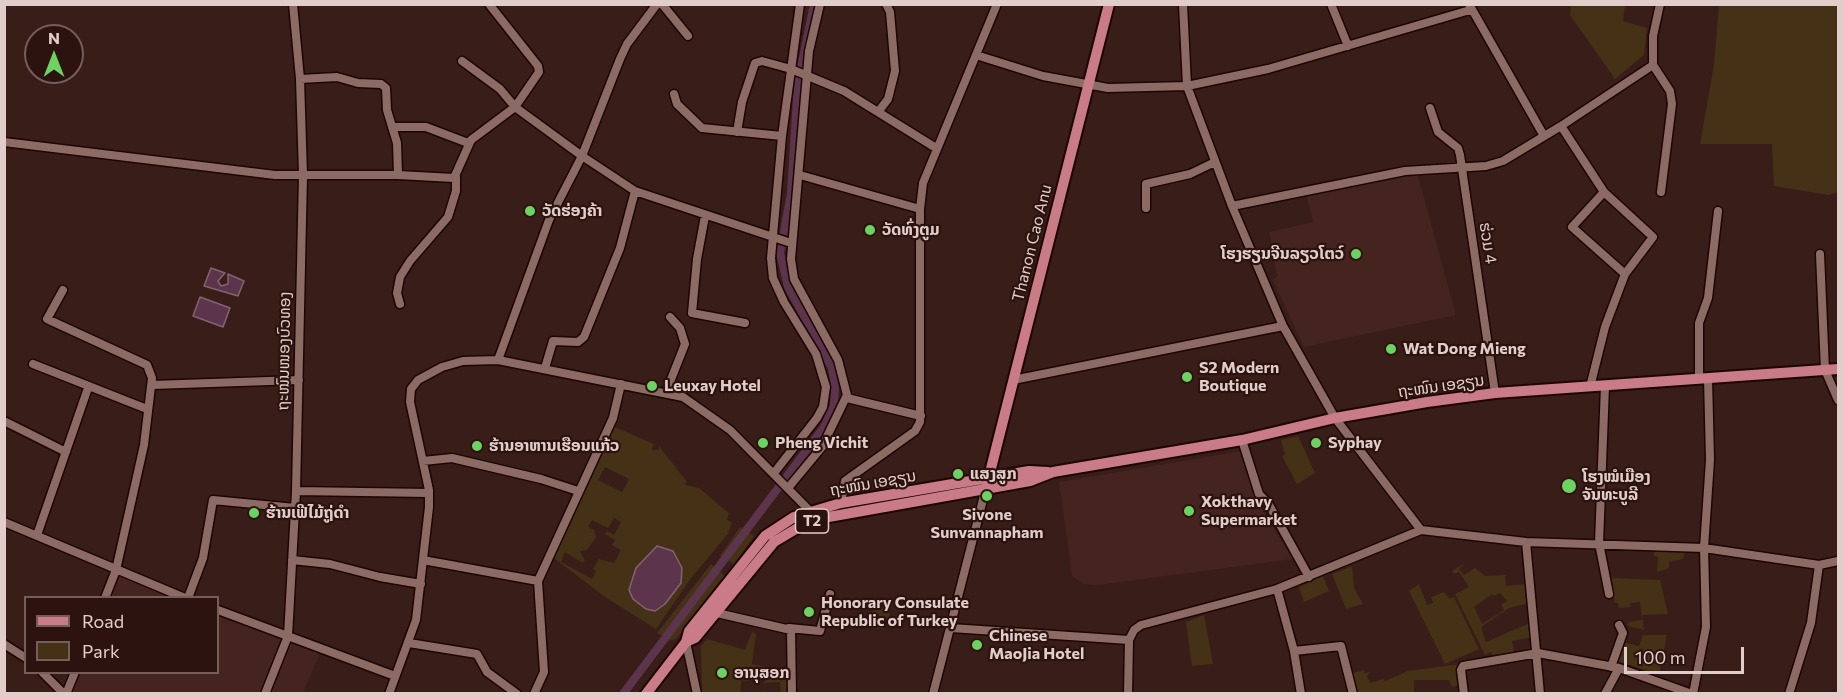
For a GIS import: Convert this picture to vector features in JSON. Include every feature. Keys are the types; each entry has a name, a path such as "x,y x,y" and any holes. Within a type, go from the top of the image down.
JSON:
{"main road":[{"name":"Thanon Cao Anu","path":"988,483 1109,4"},
{"name":"ຖະໜົນ ເອຊຽນ","path":"686,642 695,638 717,613 774,542 806,523 844,513 988,483 1029,471 1053,472 1242,440 1335,418 1495,393 1839,369"},
{"name":"ຖະໜົນ ເອຊຽນ","path":"646,693 686,642 689,632 765,536 794,517 841,503 988,483"}],"street":[{"name":"ຖະໜົນໜອງບົວທອງ","path":"266,693 288,636 296,491 303,175 300,79 294,4"},
{"path":"400,304 397,293 400,277 410,261 448,217 456,191 456,177 468,144 476,133 515,106 539,69 489,4"},
{"path":"498,360 549,220 582,156 627,44 657,4"},
{"path":"662,4 688,36"},
{"path":"775,474 817,418 823,407 826,387 816,354 784,302 774,278 771,239 800,4"},
{"path":"787,487 822,447 847,398 838,360 794,279 791,243 801,175 805,75 820,4"},
{"path":"878,112 888,99 895,71 890,12 886,4"},
{"path":"841,503 845,482 915,431 921,416 920,209 923,183 997,4"},
{"path":"1183,4 1187,86 1232,206 1283,326 1335,418 1421,530"},
{"path":"1331,4 1348,46"},
{"path":"1660,4 1653,36 1653,65 1670,91 1672,104 1661,192"},
{"path":"976,55 1043,76 1108,88 1141,89 1187,86 1229,79 1348,46 1470,7 1544,136"},
{"path":"462,61 500,89 515,106 582,156 635,191 771,239 791,243"},
{"path":"737,132 742,102 755,63 762,61 792,70 844,91 936,148"},
{"path":"1232,206 1405,171 1495,164 1562,126 1653,65"},
{"path":"300,79 337,77 358,83 381,84 388,94 387,110 397,143 398,175"},
{"path":"674,94 677,104 700,128 782,136"},
{"name":"ຮ່ວມ 4","path":"1430,108 1438,132 1458,148 1495,393"},
{"path":"1562,126 1604,192 1653,237 1625,274 1605,327 1590,387"},
{"path":"392,127 426,127 468,144"},
{"path":"4,142 275,175 456,177"},
{"path":"1146,208 1146,184 1190,174 1215,162"},
{"path":"801,175 920,209"},
{"path":"545,368 553,341 578,342 584,337 620,248 635,191"},
{"path":"1604,192 1572,227 1625,274"},
{"path":"1464,693 1461,670 1463,666 1538,653 1615,668 1693,693 1706,627 1704,548 1710,459 1699,323 1708,298 1718,211"},
{"path":"705,216 697,260 692,314 745,323"},
{"path":"1820,254 1825,370 1839,400"},
{"path":"63,290 47,320 150,367 152,385 144,445 116,570 105,596"},
{"path":"666,392 686,344 680,328 670,317"},
{"path":"1013,380 1283,326"},
{"path":"389,693 416,620 429,493 410,402 411,389 418,380 442,367 463,361 498,360 666,392 693,403 730,430 810,511"},
{"path":"33,364 147,410"},
{"path":"152,385 299,380"},
{"path":"534,693 544,672 538,581 614,418 621,384"},
{"path":"1605,386 1599,543 1609,594"},
{"path":"37,535 88,388"},
{"path":"847,398 921,416"},
{"path":"4,421 66,452"},
{"path":"1242,440 1259,494 1268,503 1309,577"},
{"path":"423,461 452,458 541,479 578,491"},
{"path":"933,693 988,483"},
{"path":"296,491 429,493"},
{"path":"187,596 203,558 213,500 295,508"},
{"path":"4,522 116,570 184,596"},
{"path":"1128,693 1129,640 1134,630 1141,625 1277,589 1421,530 1526,542 1704,548 1819,565 1839,561"},
{"path":"1526,542 1540,693"},
{"path":"292,560 330,564 380,578 421,584"},
{"path":"423,560 538,581"},
{"path":"1789,693 1810,623 1819,565"},
{"path":"1277,589 1294,651 1301,693"},
{"path":"717,613 789,628 820,631 830,594"},
{"path":"219,610 395,676"},
{"path":"1605,693 1615,668 1623,633 1619,625"},
{"path":"789,628 792,631 792,693"},
{"path":"951,628 1129,640"},
{"path":"686,642 697,693"},
{"path":"409,643 477,654 487,672 517,693"},
{"path":"4,644 24,657"},
{"path":"1294,651 1341,646 1353,693"},
{"path":"44,674 65,693 74,674"}],"shaded area":[{"name":"ໂຮງຮຽນຈີນລຽວໂຕວ໌","path":"1417,172 1456,315 1304,347 1273,280 1277,276 1269,232 1313,222 1306,193"},
{"path":"211,268 225,273 218,281 221,286 228,284 228,274 244,281 238,296 204,286"},
{"path":"200,297 230,308 223,327 193,316"},
{"path":"1241,451 1258,503 1293,559 1098,585 1083,584 1072,576 1059,482"},
{"path":"657,546 673,551 682,568 681,583 665,604 655,611 646,609 633,599 629,590 636,568"},
{"path":"116,570 180,596 107,596"},
{"path":"219,610 321,650 303,693 70,694 77,674 219,674"}],"green space":[{"path":"1571,5 1625,5 1623,21 1647,28 1644,55 1615,79 1570,15"},
{"path":"1719,5 1838,5 1838,192 1829,195 1774,186 1772,144 1700,144 1714,65"},
{"path":"615,427 656,445 652,446 652,450 659,450 659,446 687,482 684,483 699,488 729,513 727,520 732,523 728,534 691,578 656,629 605,597 554,558","holes":["605,467 629,479 622,492 598,480","614,518 621,522 614,535 607,531 605,534 615,540 612,545 621,550 614,563 599,559 593,569 596,571 592,579 561,562 565,552 583,563 585,560 580,551 587,550 596,537 594,530 588,527 592,520 608,528","654,550 682,568 681,583 675,590 629,589 636,568"]},
{"path":"1298,436 1315,473 1297,484 1282,456 1285,455 1281,440"},
{"path":"740,527 754,536 734,564 720,556"},
{"path":"1654,549 1685,550 1683,559 1669,562 1669,568 1657,572 1658,557 1654,556"},
{"path":"1465,563 1459,569 1464,575 1475,568 1485,576 1505,575 1506,586 1527,584 1529,603 1509,608 1481,627 1486,642 1532,622 1532,637 1512,641 1514,652 1494,658 1491,652 1485,655 1455,594 1469,587 1459,572 1454,574 1452,571","holes":["1500,593 1507,601 1501,605 1504,610 1482,624 1474,607 1492,594 1494,596"]},
{"path":"711,564 726,577 676,639 671,640 657,633"},
{"path":"1352,566 1354,588 1363,604 1346,609 1332,574"},
{"path":"1323,576 1329,591 1304,602 1299,587"},
{"path":"1611,578 1660,580 1668,614 1642,615 1644,630 1628,626 1628,622 1642,620 1640,602 1630,603 1631,607 1619,608 1618,603 1615,603"},
{"path":"1419,584 1427,605 1433,603 1431,597 1444,592 1450,599 1454,597 1479,649 1445,664 1409,591"},
{"path":"830,605 829,622 878,624 879,614 872,613 874,608 886,608 890,615 884,629 823,625"},
{"path":"1204,615 1213,664 1192,666 1186,622"},
{"path":"752,632 756,634 752,664 788,671 789,693 781,693 780,682 765,683 763,693 766,672 751,670 749,681 743,681 745,676 742,677 740,693 702,693 701,646 707,639 745,650"},
{"path":"1643,635 1667,635 1659,674 1616,661 1622,642 1639,646"},
{"path":"1460,664 1457,686 1452,687 1449,680 1414,680 1414,693 1358,693 1353,673 1364,670 1364,673 1370,672 1367,676 1370,683 1383,679 1385,681 1408,671"}],"waterway":[{"path":"623,694 824,427 834,405 835,388 832,368 788,287 780,253 791,193 798,82 814,4"}],"place":[{"name":"ວັດຮ່ອງຄ້າ","path":"530,211"},
{"name":"ວັດທົ່ງຕູມ","path":"870,230"},
{"name":"ໂຮງຮຽນຈີນລຽວໂຕວ໌","path":"1356,254"},
{"name":"Wat Dong Mieng","path":"1391,349"},
{"name":"S2 Modern Boutique","path":"1187,377"},
{"name":"Leuxay Hotel","path":"652,386"},
{"name":"Pheng Vichit","path":"763,443"},
{"name":"Syphay","path":"1316,443"},
{"name":"ຮ້ານອາຫານເຮືອນແກ້ວ","path":"477,446"},
{"name":"ແສງສູກ","path":"958,474"},
{"name":"ໂຮງໝໍເມືອງ ຈັນທະບູລີ","path":"1569,486"},
{"name":"Sivone Sunvannapham","path":"987,496"},
{"name":"Xokthavy Supermarket","path":"1189,511"},
{"name":"ຮ້ານເຟີໄມ້ຖູ່ດຳ","path":"254,513"},
{"name":"Honorary Consulate Republic of Turkey","path":"809,612"},
{"name":"Chinese MaoJia Hotel","path":"977,645"},
{"name":"ອານຸສອກ","path":"722,673"}]}
